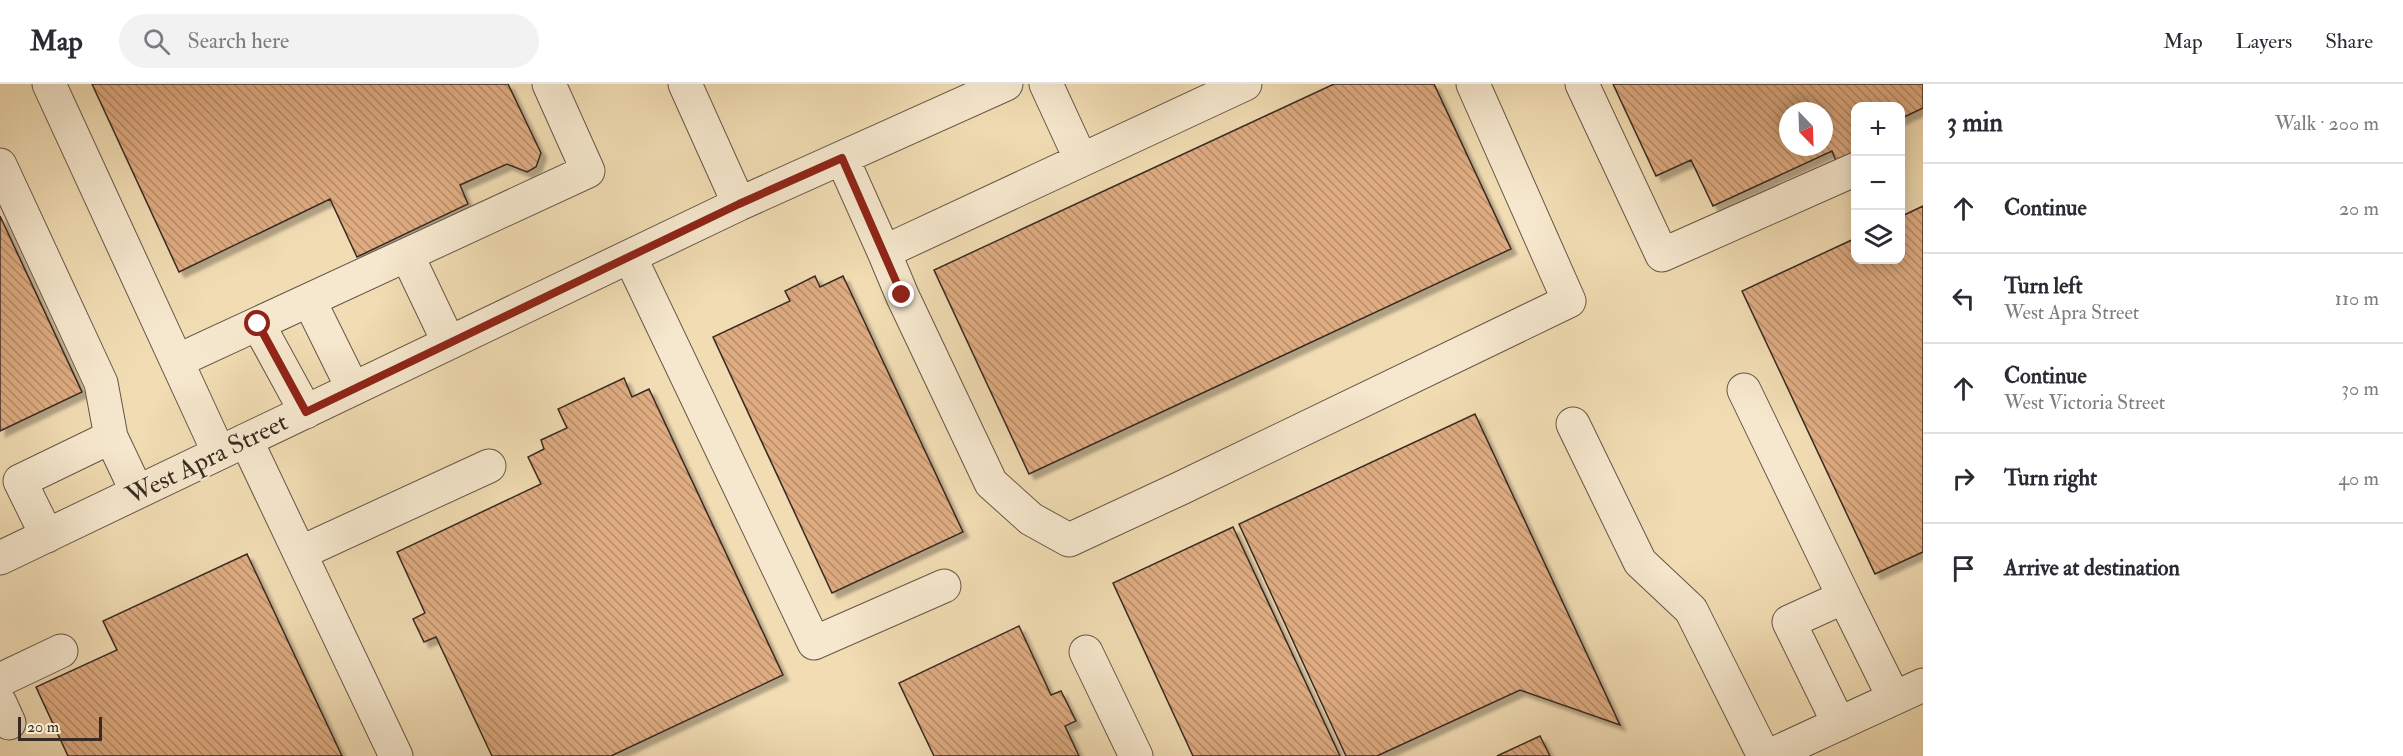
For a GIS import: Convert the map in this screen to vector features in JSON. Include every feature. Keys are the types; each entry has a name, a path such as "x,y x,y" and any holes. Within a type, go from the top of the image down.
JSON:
{"street":[{"path":"50,84 177,361 300,553 396,756"},
{"path":"177,361 588,171 549,84"},
{"path":"685,84 739,204"},
{"name":"West Apra Street","path":"0,558 739,204 1006,84"},
{"path":"1046,84 1081,160"},
{"path":"884,252 1245,84"},
{"path":"842,158 902,295 991,483 1031,519 1069,540 1569,301 1473,84"},
{"path":"1582,84 1662,255 1851,171"},
{"path":"0,165 101,383 111,437 137,492"},
{"path":"406,255 449,344"},
{"path":"630,257 814,643 944,586"},
{"path":"309,300 353,389"},
{"path":"258,324 306,412"},
{"path":"1573,424 1640,562 1691,610 1773,755 1909,692 1844,597 1744,390"},
{"path":"47,536 20,481 111,437"},
{"path":"300,553 489,466"},
{"path":"1839,724 1789,622 1844,597"},
{"path":"0,680 61,651"},
{"path":"1086,652 1136,756"}],"building":[{"path":"92,84 508,84 541,153 536,167 527,172 507,164 460,185 468,204 357,257 330,199 179,272"},
{"path":"1334,84 1434,84 1511,249 1029,474 934,270"},
{"path":"1613,84 1923,84 1923,108 1905,117 1905,102 1851,102 1851,154 1836,161 1833,154 1833,102 1779,102 1779,156 1821,156 1713,206 1691,160 1656,176"},
{"path":"1923,206 1923,552 1875,574 1742,291 1851,240 1851,264 1905,264 1905,215"},
{"path":"0,216 82,392 0,431"},
{"path":"815,276 820,287 843,276 963,532 832,593 713,337 790,301 785,291"},
{"path":"624,378 632,397 649,389 783,675 611,756 492,756 436,637 424,642 413,619 425,613 397,552 541,484 528,457 544,449 541,440 567,428 558,409"},
{"path":"1475,414 1620,725 1520,690 1377,756 1346,756 1239,524"},
{"path":"1233,527 1340,756 1193,756 1113,583"},
{"path":"247,554 342,756 68,756 36,687 117,650 103,621"},
{"path":"1019,626 1051,695 1061,691 1076,721 1065,726 1079,756 934,756 899,683"},
{"path":"1540,736 1550,756 1497,756"}],"route":[{"path":"258,324 306,412 739,204 842,158 902,295"}]}
